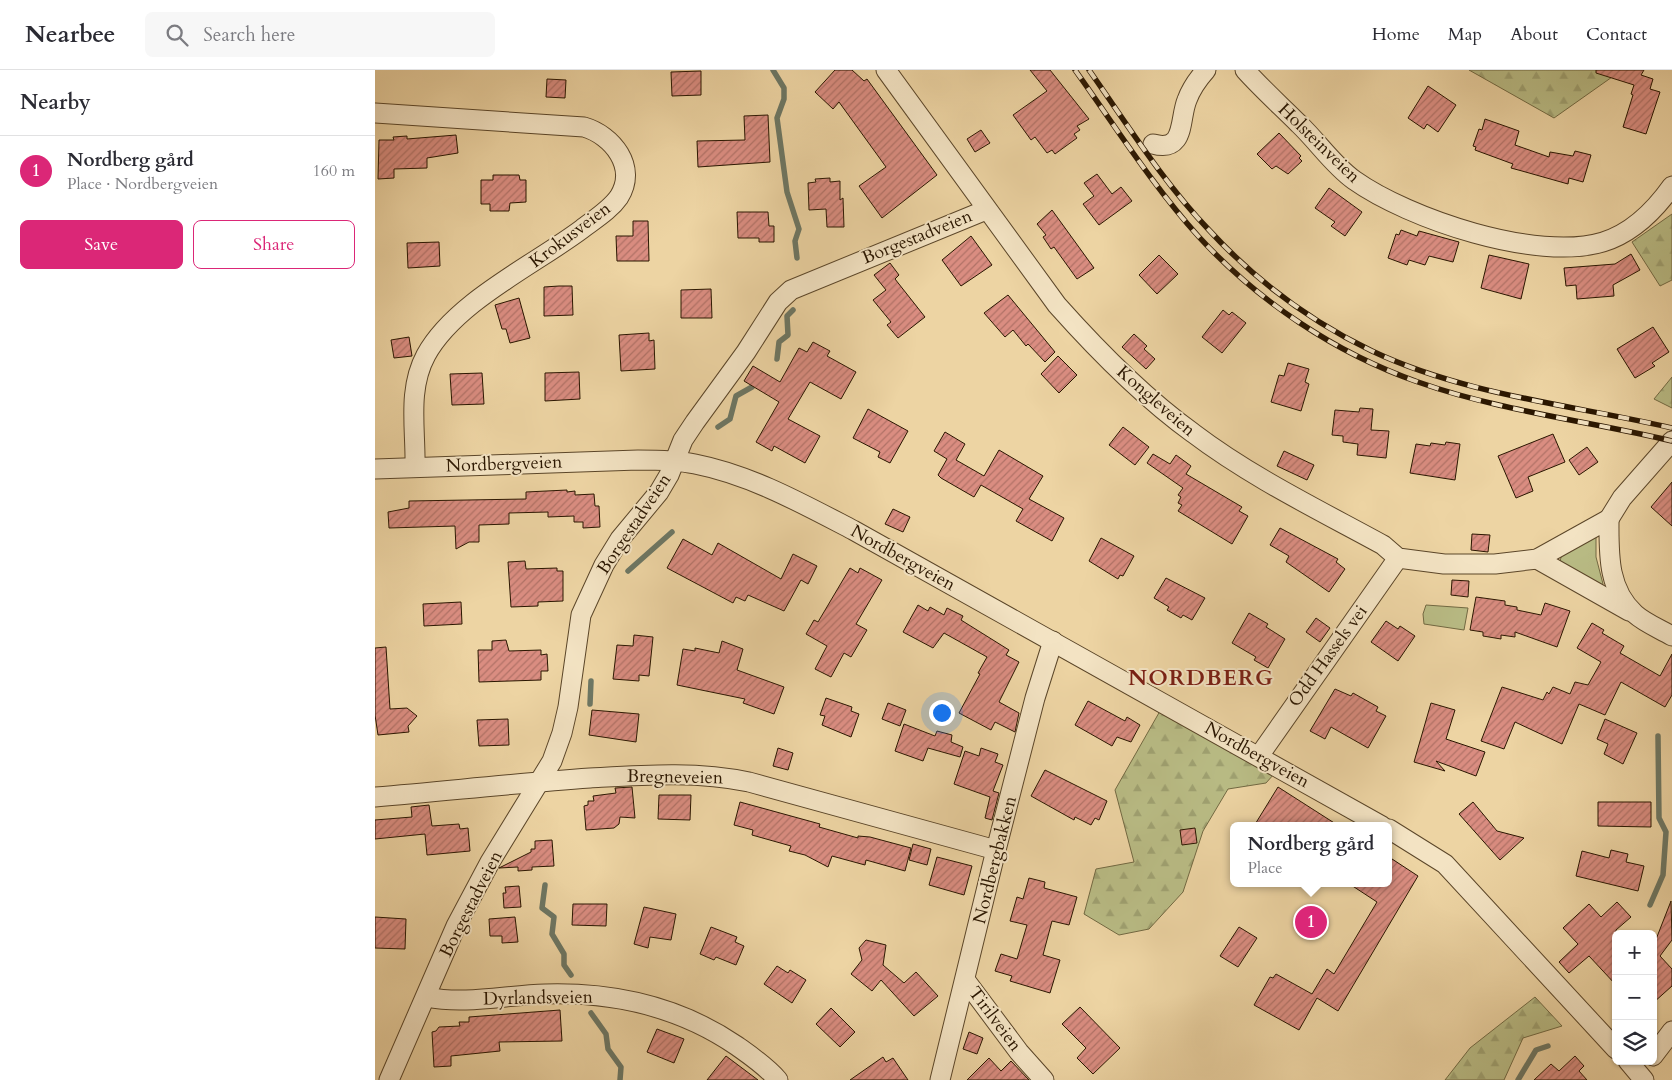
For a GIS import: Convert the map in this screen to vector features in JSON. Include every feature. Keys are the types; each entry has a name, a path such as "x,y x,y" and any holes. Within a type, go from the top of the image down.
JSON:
{"street":[{"name":"Kongleveien","path":"886,70 986,210 1063,312 1087,338 1159,406 1192,433 1229,458 1383,545 1398,558"},
{"path":"1153,144 1168,144 1175,141 1179,136 1186,102 1205,70"},
{"name":"Holsteinveien","path":"1245,70 1353,179 1380,197 1438,221 1480,234 1534,245 1573,247 1603,242 1635,226 1657,207 1672,186"},
{"name":"Krokusveien","path":"375,113 584,127 611,141 621,158 626,177 622,192 612,205 573,235 478,300 435,342 423,363 415,388 413,415 415,467"},
{"name":"Borgestadveien","path":"389,1080 456,926 473,892 541,781 562,733 568,707 581,615 592,588 620,539 659,492 669,475 673,461 695,422 783,296 803,284 854,262 986,210"},
{"path":"1398,558 1444,564 1495,564 1537,560 1609,519 1622,498 1672,441"},
{"name":"Nordbergveien","path":"375,469 638,460 673,461 696,464 765,486 806,505 1376,822"},
{"path":"1609,519 1609,563 1617,589 1635,614"},
{"name":"Odd Hassels vei","path":"1259,756 1398,558"},
{"path":"1537,560 1672,636"},
{"name":"Nordbergbakken","path":"940,1080 1035,698 1053,641"},
{"name":"Bregneveien","path":"375,797 541,781 643,775 726,777 996,850"},
{"path":"1392,831 1422,848 1451,870 1612,1044"},
{"name":"Tirilveien","path":"966,981 1019,1052 1044,1080"},
{"name":"Dyrlandsveien","path":"427,996 440,1000 460,1000 572,994 648,1004 713,1031 754,1058 778,1080"},
{"path":"1657,1051 1672,1030"}],"green space":[{"path":"1469,70 1622,70 1554,118"},
{"path":"1672,214 1672,280 1660,286 1632,242"},
{"path":"1672,377 1672,408 1654,399"},
{"path":"1596,536 1596,557 1603,584 1601,587 1562,567 1560,561 1562,554"},
{"path":"1426,605 1468,608 1464,630 1424,624 1423,614"},
{"path":"1160,711 1274,774 1266,783 1228,789 1203,831 1183,892 1149,929 1119,935 1084,914 1096,869 1134,862 1115,790"},
{"path":"1535,997 1562,1026 1523,1038 1504,1080 1445,1080 1470,1048"}],"building":[{"path":"835,70 852,70 864,81 867,79 937,175 882,218 859,186 886,167 839,102 833,109 815,92"},
{"path":"1030,70 1050,70 1089,119 1077,126 1080,130 1074,134 1077,138 1055,154 1052,150 1047,153 1035,137 1031,140 1013,115 1047,91"},
{"path":"1596,70 1644,70 1641,75 1653,79 1650,89 1660,92 1646,134 1623,127 1633,95 1631,94 1634,85 1596,73"},
{"path":"701,71 701,95 672,96 671,72"},
{"path":"547,79 566,80 565,98 546,97"},
{"path":"1428,86 1456,105 1438,132 1427,124 1424,129 1408,118"},
{"path":"768,115 770,162 698,167 697,141 745,140 744,116"},
{"path":"1485,119 1519,131 1515,145 1549,157 1550,152 1573,156 1575,151 1591,155 1583,182 1569,178 1568,184 1511,168 1513,164 1475,150 1476,147 1473,146 1479,129 1482,130"},
{"path":"981,130 990,143 975,152 967,139"},
{"path":"1279,133 1301,156 1299,158 1302,161 1288,174 1276,166 1272,169 1257,154"},
{"path":"456,135 458,153 427,158 427,168 394,169 394,178 378,179 379,140 394,140 393,137 407,136 407,139"},
{"path":"1097,174 1112,194 1121,187 1132,201 1099,225 1083,204 1094,196 1084,183"},
{"path":"493,175 519,175 520,180 526,180 526,202 510,203 509,211 490,211 490,204 481,204 481,180 493,180"},
{"path":"830,178 830,182 840,181 840,200 843,198 844,227 827,227 826,209 809,210 808,183 816,182 815,179"},
{"path":"1329,188 1362,212 1345,236 1331,226 1335,222 1315,208"},
{"path":"1052,210 1094,268 1077,279 1054,247 1051,249 1043,237 1046,235 1037,224"},
{"path":"737,212 768,212 769,226 774,226 774,242 759,242 759,238 738,238"},
{"path":"633,221 648,221 649,261 617,261 616,236 633,236"},
{"path":"1401,230 1417,236 1419,231 1459,242 1453,262 1429,256 1425,265 1409,260 1407,265 1388,258 1396,234 1399,235"},
{"path":"971,236 992,265 961,286 942,260"},
{"path":"439,242 440,266 408,268 407,243"},
{"path":"1631,254 1640,270 1613,285 1614,296 1577,299 1576,285 1566,286 1564,268 1615,264"},
{"path":"1159,255 1178,274 1157,294 1139,275"},
{"path":"1489,255 1529,264 1521,299 1481,288"},
{"path":"890,263 899,275 895,279 925,317 898,338 887,325 891,322 873,300 886,290 874,275"},
{"path":"572,286 573,315 544,316 544,287"},
{"path":"711,289 712,318 681,318 681,290"},
{"path":"1008,295 1055,352 1045,362 1028,344 1026,346 1013,330 1005,337 984,313"},
{"path":"519,298 530,338 510,343 506,329 502,329 495,305"},
{"path":"1223,310 1229,315 1232,312 1246,323 1222,353 1202,337"},
{"path":"1653,327 1669,352 1652,363 1655,366 1635,378 1617,349"},
{"path":"649,333 649,341 654,340 655,369 621,371 619,335"},
{"path":"1134,334 1147,346 1144,349 1155,359 1146,369 1122,347"},
{"path":"409,337 412,356 394,358 391,340"},
{"path":"813,342 830,351 827,356 856,372 841,399 810,382 788,419 820,436 805,463 774,446 772,451 756,442 779,402 744,381 753,366 780,382 799,348 807,352"},
{"path":"1058,356 1077,375 1059,393 1041,374"},
{"path":"1288,363 1309,369 1305,382 1309,384 1301,411 1271,402 1279,375 1284,376"},
{"path":"579,372 580,399 545,401 545,373"},
{"path":"482,373 484,404 452,405 450,374"},
{"path":"1360,408 1373,409 1371,430 1389,431 1386,458 1357,455 1358,444 1343,442 1343,436 1332,435 1335,410 1359,412"},
{"path":"868,409 908,431 890,463 878,457 880,452 853,438"},
{"path":"1123,427 1149,447 1135,465 1109,445"},
{"path":"945,432 965,444 956,460 984,476 999,450 1043,476 1029,499 1064,518 1052,541 1016,521 1023,509 981,485 974,497 938,475 947,459 934,451"},
{"path":"1553,434 1565,462 1528,477 1533,491 1516,498 1498,456"},
{"path":"1446,442 1460,444 1455,480 1410,473 1416,444 1430,446 1431,443 1445,445"},
{"path":"1587,447 1598,462 1579,475 1569,460"},
{"path":"1284,451 1314,465 1307,480 1277,466"},
{"path":"1153,454 1170,464 1176,455 1191,466 1186,474 1242,507 1239,511 1248,516 1232,544 1178,511 1182,505 1178,503 1181,497 1178,495 1183,488 1147,463"},
{"path":"1672,482 1672,526 1651,507"},
{"path":"567,490 567,492 575,491 575,495 594,494 595,506 599,506 600,527 583,528 583,522 574,522 574,516 548,517 548,512 509,513 509,524 479,525 479,542 469,542 456,549 455,526 389,528 388,512 409,508 409,501 526,499 526,492"},
{"path":"893,509 910,517 903,532 885,524"},
{"path":"1280,528 1338,559 1336,562 1345,569 1329,592 1286,562 1289,556 1270,545"},
{"path":"1472,534 1490,535 1488,552 1471,550"},
{"path":"1101,538 1134,556 1123,576 1120,575 1118,579 1089,561"},
{"path":"683,539 712,555 718,543 781,579 793,554 817,566 808,584 801,580 784,611 748,595 745,601 736,597 733,603 667,568"},
{"path":"525,561 526,569 557,568 557,571 563,571 563,601 538,602 538,606 511,607 508,562"},
{"path":"850,568 858,573 860,568 882,580 856,624 867,630 851,657 844,653 831,677 815,669 827,646 806,634 814,620 818,622"},
{"path":"1166,578 1205,598 1192,620 1183,615 1181,618 1167,610 1169,607 1154,598"},
{"path":"1452,580 1469,581 1468,597 1451,595"},
{"path":"1476,597 1505,601 1505,605 1517,607 1517,610 1541,615 1545,603 1570,611 1557,647 1515,632 1515,637 1501,635 1501,639 1483,636 1483,632 1470,630"},
{"path":"461,602 462,624 424,626 423,604"},
{"path":"918,605 928,611 930,607 944,615 947,608 963,616 961,620 1009,650 1006,655 1019,662 999,702 1019,713 1015,732 995,722 991,730 959,713 987,657 944,633 933,648 903,632"},
{"path":"1249,613 1268,624 1266,627 1285,639 1268,668 1254,660 1256,657 1232,643"},
{"path":"1316,618 1330,628 1320,642 1306,632"},
{"path":"1386,621 1398,629 1400,626 1415,636 1398,661 1371,642"},
{"path":"1592,623 1604,630 1602,633 1624,646 1620,653 1660,676 1672,654 1672,695 1665,707 1621,682 1605,715 1579,704 1562,744 1515,722 1504,749 1481,741 1502,687 1543,700 1547,692 1549,694 1553,687 1570,694 1575,682 1588,685 1601,662 1577,648"},
{"path":"634,635 653,637 649,676 639,675 639,681 613,679 617,645 633,646"},
{"path":"506,640 509,651 541,650 541,655 547,654 548,671 541,671 541,680 479,682 478,650 492,650 492,641"},
{"path":"722,641 743,649 737,670 784,687 774,714 743,703 745,699 677,685 683,649 695,651 695,648 719,653"},
{"path":"386,647 390,709 407,708 417,716 408,726 409,732 378,735 375,715 375,648"},
{"path":"1335,689 1351,696 1353,693 1378,707 1376,711 1386,716 1368,748 1331,727 1325,739 1310,731"},
{"path":"826,698 852,707 851,711 859,714 851,737 822,725 825,716 820,715"},
{"path":"1088,701 1125,721 1127,717 1140,725 1131,742 1117,737 1112,746 1075,725"},
{"path":"888,703 906,710 900,726 882,719"},
{"path":"1431,703 1455,710 1446,739 1485,752 1476,776 1436,761 1445,771 1414,762"},
{"path":"592,710 639,714 636,742 589,735"},
{"path":"508,719 509,745 479,746 477,720"},
{"path":"1605,719 1637,733 1623,764 1604,754 1608,744 1597,739"},
{"path":"904,724 935,736 937,731 952,735 951,742 963,747 960,757 928,748 923,761 895,751"},
{"path":"778,748 793,753 788,770 773,766"},
{"path":"981,748 998,754 995,762 1003,765 993,791 999,793 992,820 985,818 990,797 954,784 965,751 979,756"},
{"path":"1045,770 1107,801 1099,820 1095,818 1091,825 1075,817 1074,820 1031,796"},
{"path":"632,787 635,818 620,817 619,824 614,828 586,830 584,806 588,805 588,801 594,801 593,796 616,793 615,788"},
{"path":"1278,787 1333,822 1256,822"},
{"path":"659,795 691,795 690,820 658,819"},
{"path":"740,802 820,824 819,827 858,838 858,836 870,837 911,848 905,871 866,860 865,865 832,856 828,867 805,855 789,851 791,846 752,835 753,830 734,825"},
{"path":"1473,802 1497,831 1524,838 1500,860 1459,814"},
{"path":"1598,802 1651,802 1651,827 1598,826"},
{"path":"429,805 432,826 459,824 460,829 468,828 470,851 427,855 425,834 375,839 375,820 412,817 411,807"},
{"path":"1195,828 1197,843 1182,845 1180,830"},
{"path":"552,840 554,866 532,867 532,870 518,871 518,867 499,868 531,852 531,849 535,849 535,841"},
{"path":"913,844 931,849 927,865 909,860"},
{"path":"1611,850 1628,854 1626,862 1644,866 1638,891 1576,876 1582,851 1609,858"},
{"path":"937,857 972,866 964,895 929,885"},
{"path":"1392,859 1418,876 1338,1011 1317,998 1299,1030 1254,1005 1270,977 1273,978 1276,974 1312,994 1327,969 1334,974 1377,902 1354,887 1392,887"},
{"path":"1029,878 1045,882 1044,888 1077,897 1069,925 1052,921 1043,955 1060,960 1050,993 1010,981 1012,976 995,971 1001,954 1017,959 1027,925 1010,921 1017,897 1023,899"},
{"path":"519,886 521,907 504,908 503,893 506,893 505,887"},
{"path":"1671,901 1672,940 1660,956 1672,969 1672,986 1657,999 1657,975 1657,937"},
{"path":"1617,902 1631,917 1616,930 1612,930 1612,981 1589,956 1569,973 1559,962 1578,944 1563,928 1589,904 1601,917"},
{"path":"573,904 607,904 606,926 572,925"},
{"path":"644,907 676,914 671,940 650,937 648,948 634,944"},
{"path":"375,917 406,919 405,949 375,948"},
{"path":"515,917 518,942 502,943 502,936 490,936 489,919"},
{"path":"711,927 737,937 735,942 744,946 736,965 716,957 714,960 700,954"},
{"path":"1239,927 1257,938 1238,967 1220,956"},
{"path":"866,940 886,945 883,965 904,983 916,972 938,996 914,1016 881,980 872,991 851,974 862,960 859,948"},
{"path":"777,966 788,973 790,970 806,980 792,1003 764,984"},
{"path":"1080,1007 1120,1048 1093,1074 1077,1058 1086,1048 1062,1024"},
{"path":"831,1008 855,1032 840,1047 816,1024"},
{"path":"560,1010 562,1041 499,1042 500,1051 451,1056 451,1066 434,1067 432,1032 436,1031 439,1027 460,1026 459,1022 469,1022 469,1017"},
{"path":"657,1029 684,1039 674,1063 647,1052"},
{"path":"969,1032 983,1038 977,1054 963,1049"},
{"path":"726,1056 758,1080 707,1080"},
{"path":"1575,1056 1584,1066 1579,1071 1587,1080 1534,1080 1551,1064 1559,1071"},
{"path":"883,1057 886,1062 893,1058 908,1080 850,1080"},
{"path":"989,1058 1001,1071 1011,1061 1029,1080 967,1080"}],"waterway":[{"path":"773,70 784,88 784,99 777,118 787,192 799,229 795,241 797,258"},
{"path":"777,359 779,342 788,335 787,316 793,310"},
{"path":"718,427 730,419 736,396 752,387"},
{"path":"628,571 672,532"},
{"path":"590,704 591,681"},
{"path":"1650,905 1663,875 1666,832 1659,818 1658,736"},
{"path":"545,885 542,908 554,917 552,934 564,954 564,965 571,975"},
{"path":"591,1013 606,1034 608,1049 621,1067 620,1080"},
{"path":"1518,1080 1536,1050 1548,1046"}],"railway":[{"path":"1075,70 1150,177 1199,237 1246,283 1299,323 1357,356 1387,370 1449,392 1480,401 1672,441"},
{"path":"1089,70 1161,173 1192,212 1245,266 1305,313 1372,351 1444,378 1482,389 1672,428"}],"place":[{"name":"Nordberg gård","path":"1311,922"}],"district":[{"name":"NORDBERG","path":"1201,678"}]}
